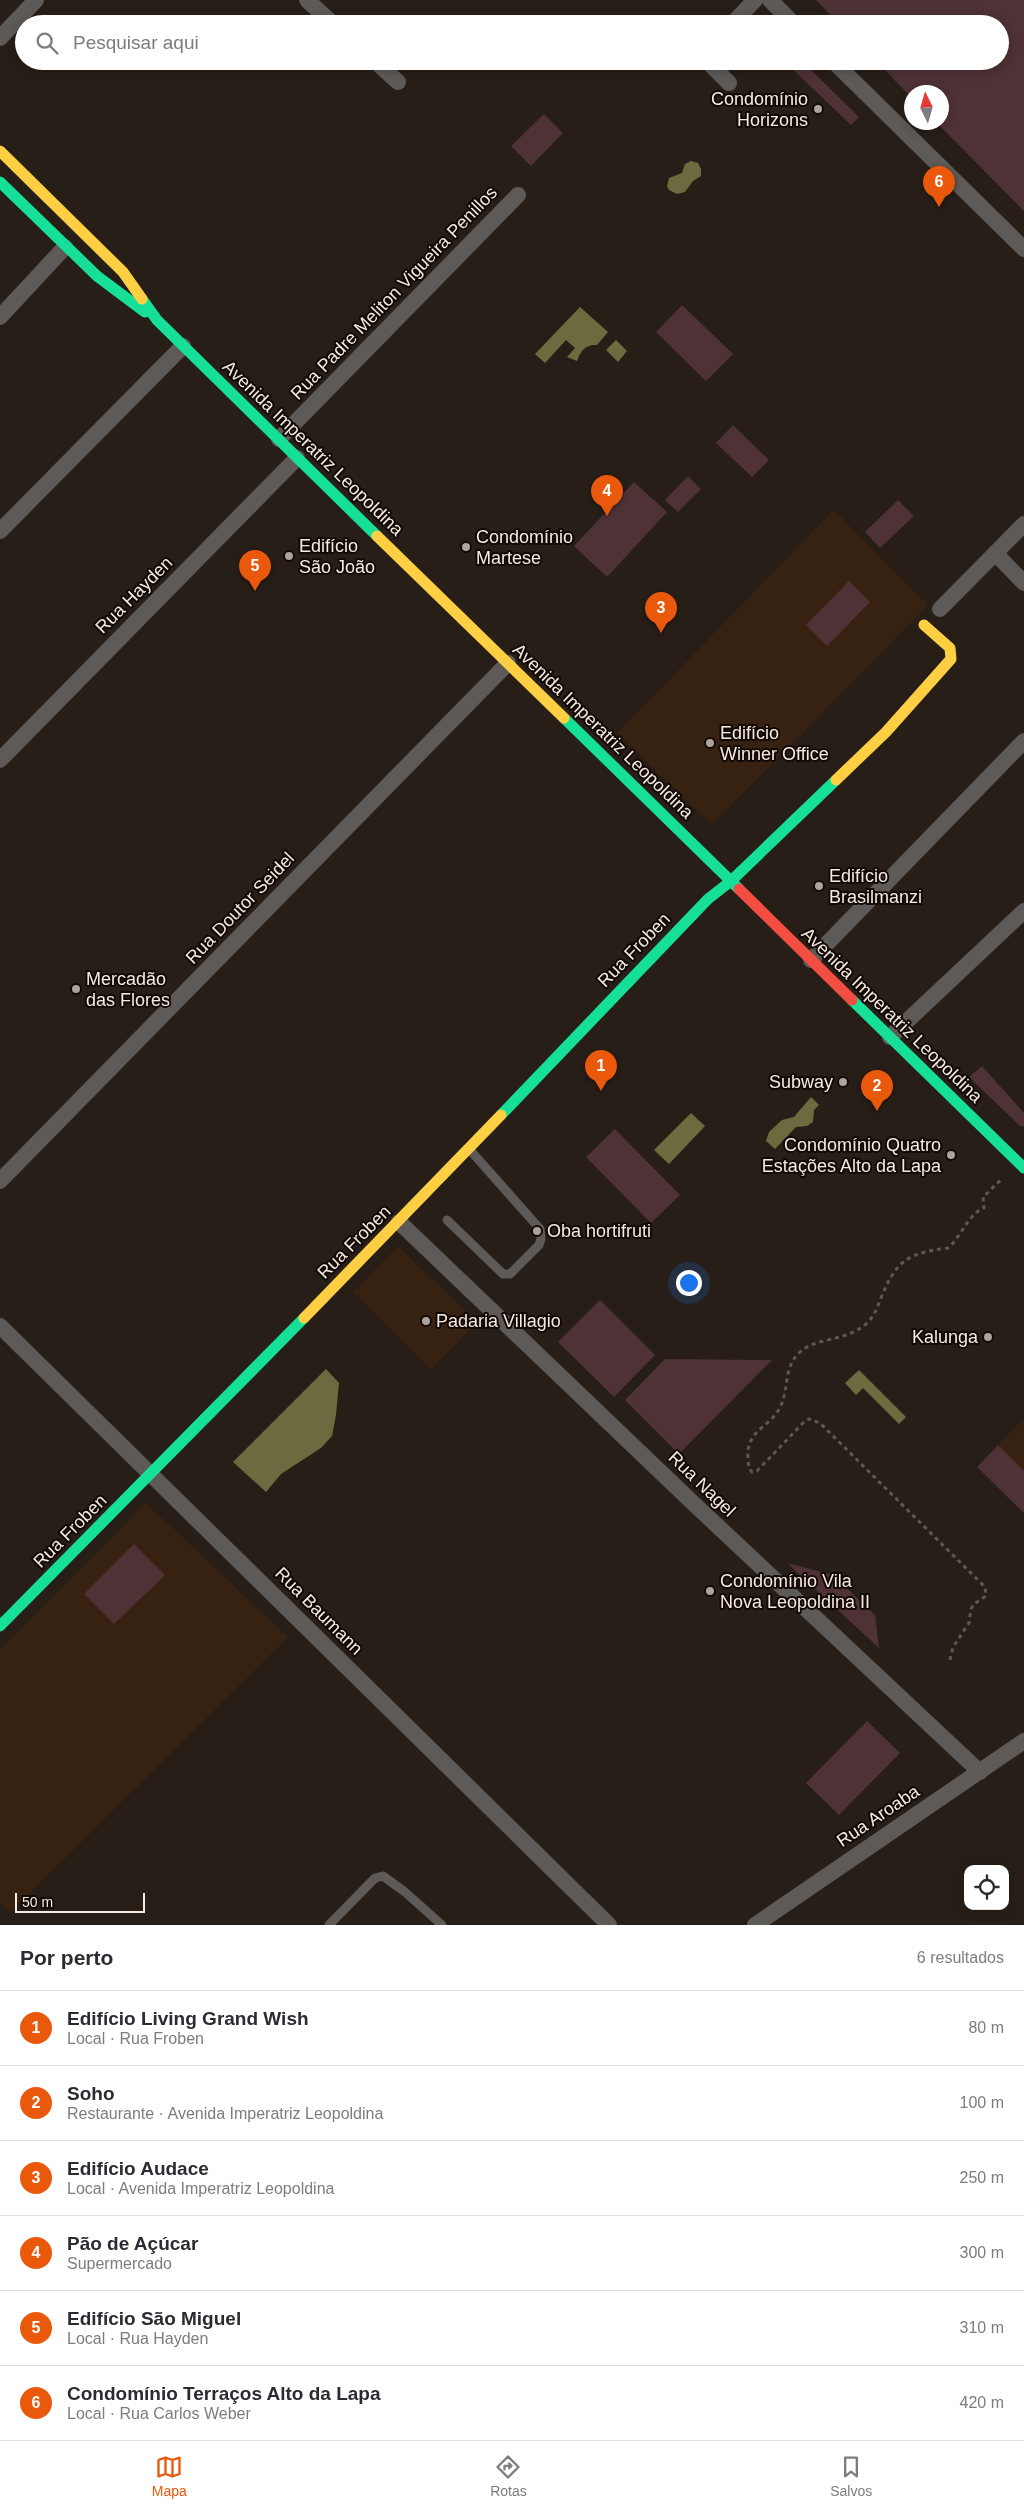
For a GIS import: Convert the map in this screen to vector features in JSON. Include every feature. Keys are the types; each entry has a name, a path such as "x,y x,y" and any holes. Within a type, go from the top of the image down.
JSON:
{"main road":[{"name":"Avenida Imperatriz Leopoldina","path":"0,151 123,272 157,320 183,346 1024,1168"},
{"name":"Avenida Imperatriz Leopoldina","path":"0,182 65,247 118,294 157,320"},
{"name":"Rua Froben","path":"0,1626 399,1222 708,899 731,881 886,732 950,659 952,652 950,648 924,625"}],"street":[{"path":"22,15 36,0"},
{"path":"307,0 323,15"},
{"path":"741,15 755,0"},
{"path":"770,0 785,15"},
{"path":"0,38 15,22"},
{"path":"385,70 398,82"},
{"path":"716,70 729,83"},
{"path":"842,70 1024,249"},
{"name":"Rua Padre Meliton Vigueira Penillos","path":"279,439 518,195"},
{"path":"0,317 65,247"},
{"path":"0,531 183,346"},
{"name":"Rua Hayden","path":"0,760 296,458"},
{"path":"940,609 1024,524"},
{"path":"995,553 1024,583"},
{"name":"Rua Doutor Seidel","path":"0,1181 508,663"},
{"path":"811,960 1024,741"},
{"path":"890,1037 1024,911"},
{"name":"Rua Nagel","path":"399,1222 700,1510 980,1772"},
{"name":"Rua Baumann","path":"0,1326 609,1925"},
{"name":"Rua Aroaba","path":"755,1925 1024,1741"}],"lane":[{"path":"447,1220 503,1274 510,1274 539,1245 541,1239 540,1229 468,1148"},
{"path":"329,1925 375,1878 383,1876 405,1892 442,1925"}],"path":[{"path":"950,1660 953,1647 969,1624 971,1609 974,1604 986,1596 985,1587 820,1423 809,1419 804,1422 757,1471 752,1472 749,1468 749,1445 756,1433 779,1410 791,1364 800,1352 811,1345 841,1338 865,1325 874,1316 891,1273 898,1264 934,1250 948,1248 960,1236 975,1211 984,1208 983,1197 1003,1178"}],"shaded area":[{"path":"816,0 1024,0 1024,211 944,130 949,130 949,85 904,85 904,90 885,70 1009,70 1009,15 830,15"},
{"path":"793,70 811,70 859,117 851,125"},
{"path":"544,114 563,133 531,166 511,146"},
{"path":"691,161 698,163 701,169 701,176 693,181 685,192 677,194 669,190 667,186 669,178 682,173 685,164"},
{"path":"682,305 733,354 706,381 656,332"},
{"path":"580,307 608,332 597,345 584,349 577,361 567,357 575,348 566,340 545,363 535,354"},
{"path":"616,340 627,351 618,362 606,350"},
{"path":"733,425 769,460 752,477 716,443"},
{"path":"688,476 701,489 678,512 665,500"},
{"path":"634,482 667,512 607,577 574,546"},
{"path":"898,500 914,516 880,548 865,532"},
{"path":"834,510 928,605 712,825 617,733"},
{"path":"849,581 870,602 827,646 806,625"},
{"path":"982,1066 1024,1113 1024,1126 1020,1126 969,1077"},
{"path":"811,1097 819,1105 814,1110 813,1122 807,1126 796,1127 775,1149 766,1141 769,1132 782,1120 794,1117"},
{"path":"691,1113 705,1126 669,1164 654,1150"},
{"path":"615,1129 680,1195 651,1223 586,1157"},
{"path":"398,1246 477,1322 431,1370 353,1292"},
{"path":"600,1300 655,1355 614,1397 558,1342"},
{"path":"665,1359 772,1360 679,1454 625,1400"},
{"path":"326,1369 339,1383 332,1436 321,1448 281,1474 266,1492 233,1462"},
{"path":"859,1370 906,1417 899,1424 863,1388 856,1395 845,1383"},
{"path":"1024,1419 1024,1471 998,1445"},
{"path":"998,1445 1024,1471 1024,1513 977,1467"},
{"path":"146,1503 288,1637 10,1913 0,1902 0,1650"},
{"path":"134,1544 165,1575 114,1624 84,1594"},
{"path":"787,1563 833,1575 875,1615 879,1648"},
{"path":"867,1721 900,1753 839,1815 806,1783"}],"traffic: fast":[{"path":"0,182 97,276 145,312"},
{"path":"142,299 157,320 377,536"},
{"path":"564,718 739,889"},
{"path":"501,1115 708,899 731,881 836,780"},
{"path":"852,1000 1024,1168"},
{"path":"0,1626 304,1318"}],"traffic: slow":[{"path":"0,151 123,272 142,299"},
{"path":"377,536 564,718"},
{"path":"836,780 886,732 951,659 950,648 924,625"},
{"path":"304,1318 501,1115"}],"traffic: jam":[{"path":"739,889 852,1000"}],"place":[{"name":"Condomínio Horizons","path":"818,109"},
{"name":"Condomínio Terraços Alto da Lapa","path":"939,207"},
{"name":"Pão de Açúcar","path":"607,516"},
{"name":"Condomínio Martese","path":"466,547"},
{"name":"Edifício São João","path":"289,556"},
{"name":"Edifício São Miguel","path":"255,591"},
{"name":"Edifício Audace","path":"661,633"},
{"name":"Edifício Winner Office","path":"710,743"},
{"name":"Edifício Brasilmanzi","path":"819,886"},
{"name":"Mercadão das Flores","path":"76,989"},
{"name":"Subway","path":"843,1082"},
{"name":"Edifício Living Grand Wish","path":"601,1091"},
{"name":"Soho","path":"877,1111"},
{"name":"Condomínio Quatro Estações Alto da Lapa","path":"951,1155"},
{"name":"Oba hortifruti","path":"537,1231"},
{"name":"Padaria Villagio","path":"426,1321"},
{"name":"Kalunga","path":"988,1337"},
{"name":"Condomínio Vila Nova Leopoldina II","path":"710,1591"}]}
